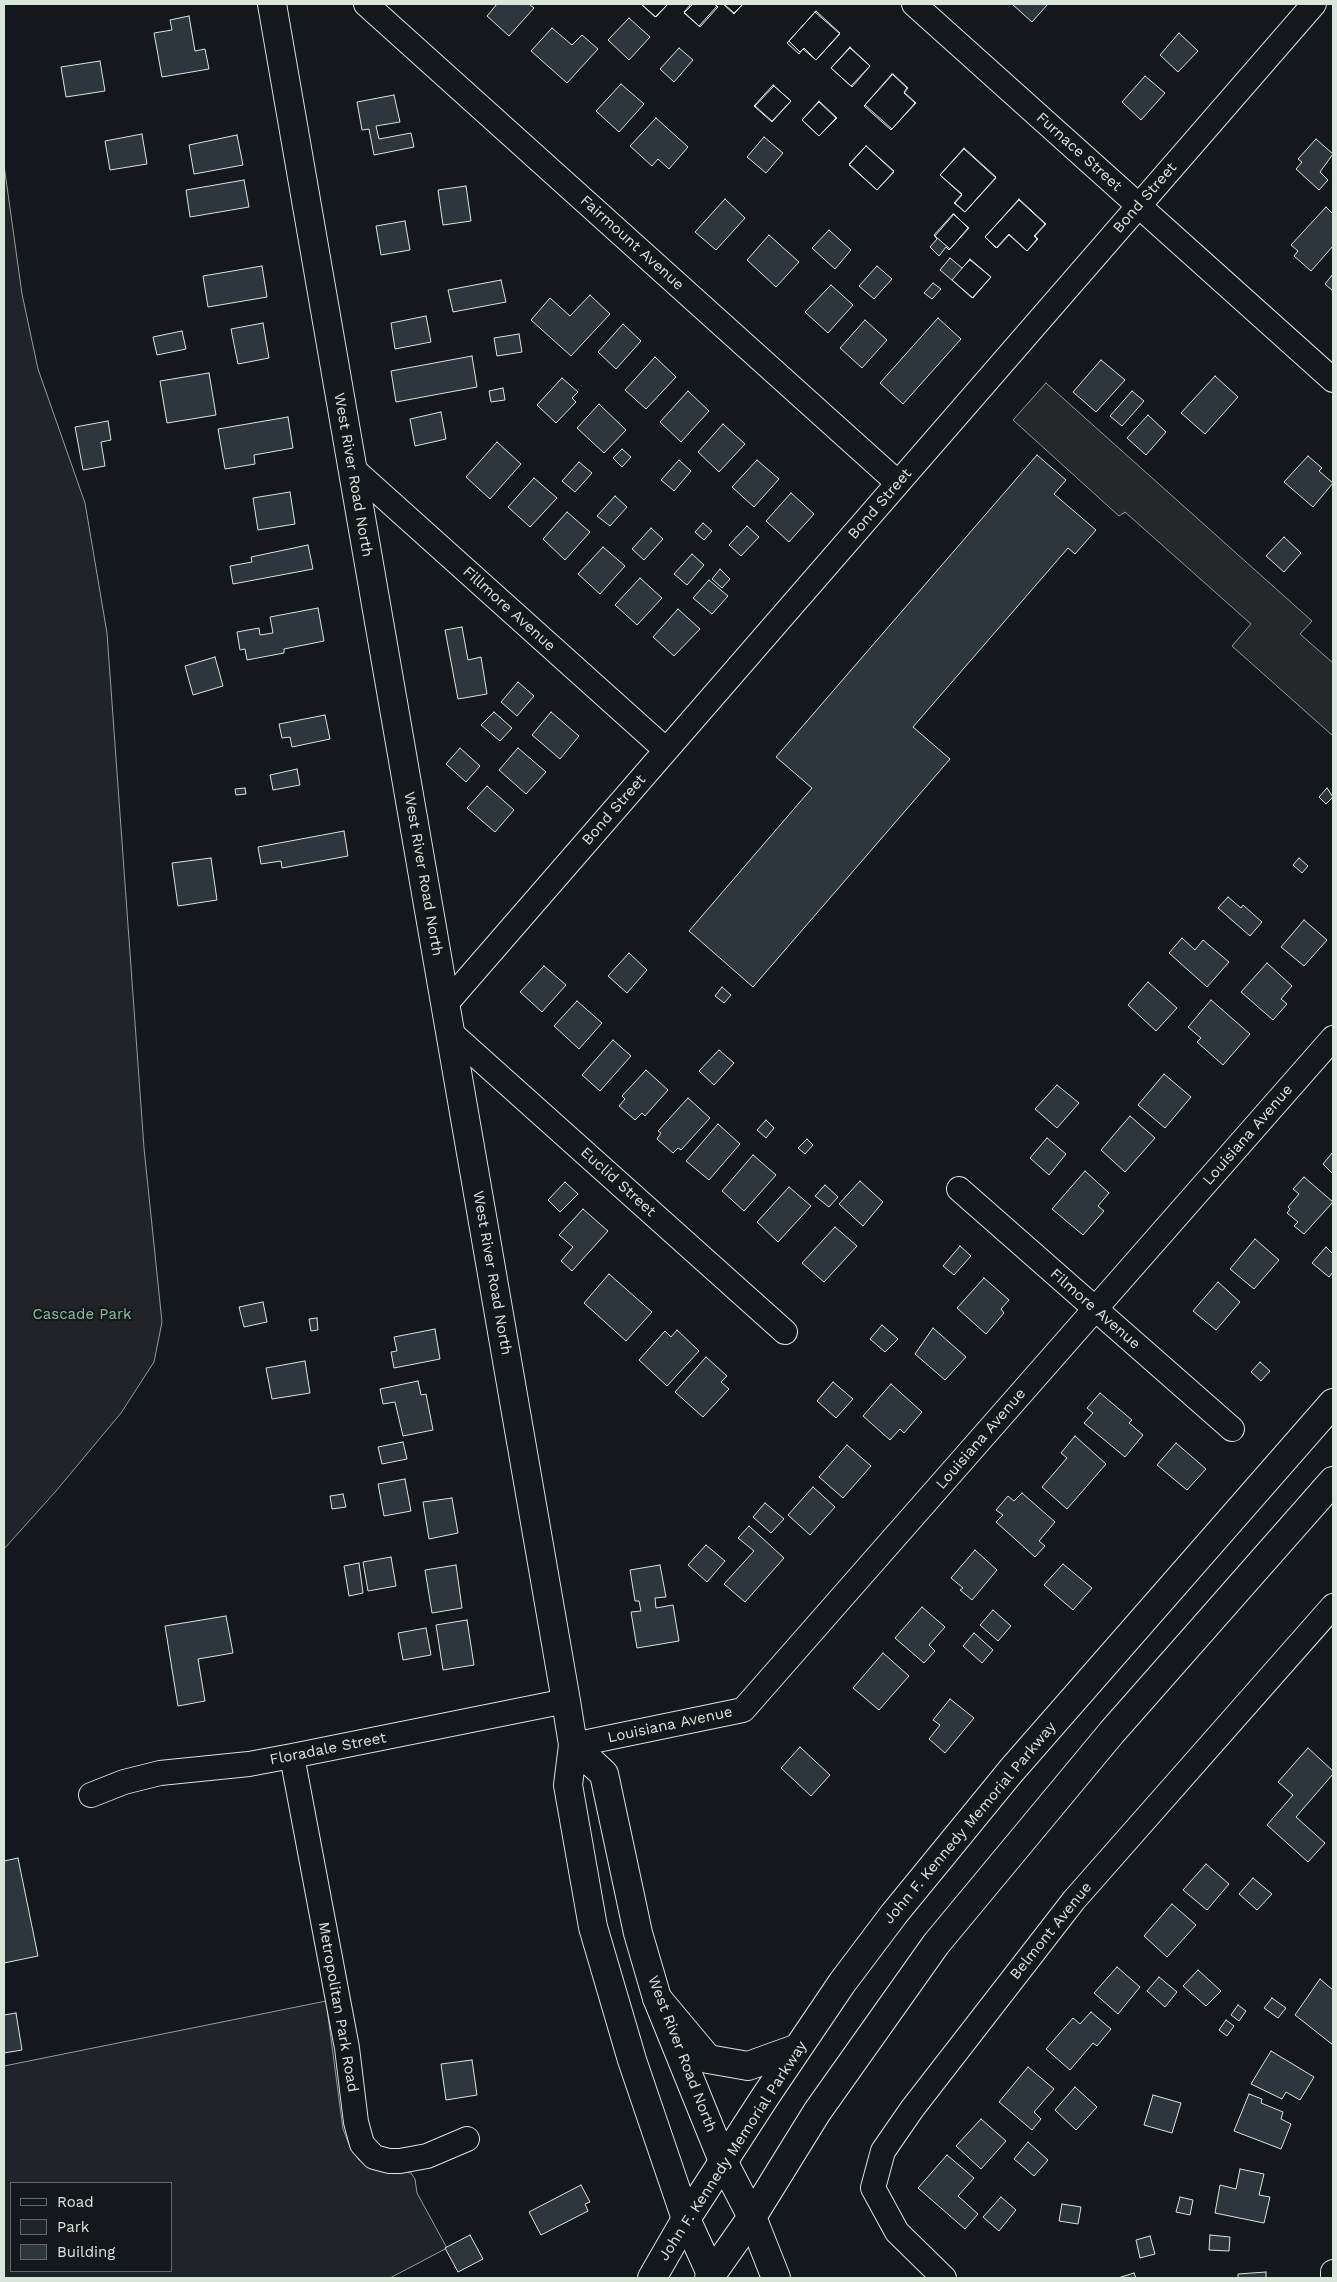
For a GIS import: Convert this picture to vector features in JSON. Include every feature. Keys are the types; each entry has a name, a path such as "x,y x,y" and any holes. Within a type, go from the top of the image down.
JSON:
{"main road":[{"name":"West River Road North","path":"272,4 566,1701 573,1745 568,1785 593,1927 632,2060 686,2219 711,2277"},
{"name":"John F. Kennedy Memorial Parkway","path":"652,2278 686,2219 798,2048 842,1983 894,1914 1005,1778 1333,1403"},
{"path":"711,2277 752,2217 817,2112 936,1944 1112,1732 1333,1480"},
{"name":"West River Road North","path":"573,1745 604,1774 638,1933 657,1998 724,2161 752,2217 776,2278"},
{"path":"657,1998 708,2059 748,2066 798,2048"}],"street":[{"name":"Fairmount Avenue","path":"366,4 898,483"},
{"name":"Furnace Street","path":"914,4 1333,380"},
{"name":"Bond Street","path":"445,1005 1314,4"},
{"name":"Fillmore Avenue","path":"352,468 666,750"},
{"name":"Euclid Street","path":"450,1032 785,1332"},
{"name":"Louisiana Avenue","path":"573,1745 743,1710 1333,1038"},
{"name":"Filmore Avenue","path":"959,1189 1232,1429"},
{"name":"Belmont Avenue","path":"944,2278 897,2232 873,2188 883,2151 912,2110 1074,1900 1333,1606"},
{"name":"Floradale Street","path":"91,1796 124,1782 160,1773 249,1764 566,1701"},
{"name":"Metropolitan Park Road","path":"292,1756 347,2048 356,2122 362,2144 374,2157 389,2161 400,2161 427,2156 467,2139"}],"green space":[{"name":"Cascade Park","path":"4,165 22,294 38,369 85,503 107,633 144,1148 162,1322 154,1362 121,1413 56,1491 4,1549"},
{"path":"326,2001 343,2129 350,2147 359,2160 371,2166 411,2173 415,2179 417,2193 447,2248 390,2278 4,2278 4,2066"}],"shaded area":[{"path":"1046,383 1312,621 1300,634 1333,663 1333,736 1232,646 1251,624 1125,512 1119,516 1013,420"}],"building":[{"path":"497,4 529,4 534,8 509,36 487,16"},
{"path":"641,4 668,4 656,17"},
{"path":"641,4 668,4 655,17"},
{"path":"691,4 715,4 718,7 700,27 684,12"},
{"path":"693,4 714,4 717,6 699,26 684,13"},
{"path":"723,4 743,4 734,14"},
{"path":"724,4 743,4 734,13"},
{"path":"1012,4 1048,4 1032,22"},
{"path":"816,11 840,33 816,60 803,49 799,54 787,43"},
{"path":"815,12 840,34 816,60 804,48 800,52 789,41"},
{"path":"189,16 195,51 205,49 209,69 162,77 154,33 172,30 170,20"},
{"path":"629,18 650,37 629,60 608,40"},
{"path":"552,28 572,45 582,35 598,49 567,83 531,51"},
{"path":"1179,33 1198,51 1178,72 1160,55"},
{"path":"850,47 870,66 852,87 831,68"},
{"path":"679,48 693,60 674,82 660,69"},
{"path":"850,48 870,66 851,86 831,68"},
{"path":"100,61 105,91 66,97 61,67"},
{"path":"892,74 907,88 904,92 916,103 891,130 864,106"},
{"path":"893,74 908,88 904,93 915,103 892,129 865,105"},
{"path":"1145,76 1165,93 1141,120 1122,102"},
{"path":"621,84 644,104 619,132 596,111"},
{"path":"773,85 791,101 772,122 754,106"},
{"path":"774,86 791,101 772,121 755,106"},
{"path":"394,95 400,122 376,126 379,139 411,133 414,147 374,155 369,129 362,130 357,102"},
{"path":"819,101 837,118 819,136 802,120"},
{"path":"819,102 836,118 819,136 802,120"},
{"path":"656,118 688,147 669,169 658,159 652,166 630,146"},
{"path":"142,134 147,164 110,170 105,141"},
{"path":"237,135 243,165 194,174 189,145"},
{"path":"764,137 783,153 766,173 747,157"},
{"path":"1316,139 1333,154 1320,172 1328,180 1319,190 1296,169 1302,162 1298,159"},
{"path":"866,146 894,171 877,190 849,165"},
{"path":"866,146 894,172 877,190 849,164"},
{"path":"964,148 996,177 965,212 955,203 962,195 940,175"},
{"path":"964,149 996,178 965,212 954,203 962,194 940,175"},
{"path":"244,180 249,207 190,217 186,190"},
{"path":"466,186 471,221 443,225 438,190"},
{"path":"725,199 745,218 716,250 695,232"},
{"path":"1019,199 1046,224 1035,236 1038,239 1027,251 1009,234 996,248 985,237"},
{"path":"1019,200 1045,224 1034,236 1037,239 1027,251 1009,235 997,248 985,237"},
{"path":"1326,207 1333,214 1333,246 1311,271 1294,256 1298,251 1291,245"},
{"path":"953,214 969,228 949,250 946,247 939,256 930,247 937,239 934,235"},
{"path":"954,214 968,228 950,249 935,236"},
{"path":"405,221 410,250 381,255 376,226"},
{"path":"829,230 851,250 835,269 812,248"},
{"path":"769,235 799,262 776,287 747,260"},
{"path":"950,258 962,268 970,260 991,277 973,298 940,270"},
{"path":"970,259 991,277 972,298 952,280"},
{"path":"262,266 267,297 208,307 203,276"},
{"path":"877,266 892,279 874,299 859,286"},
{"path":"1333,274 1333,291 1325,284"},
{"path":"501,280 506,302 453,312 448,290"},
{"path":"933,283 941,289 932,299 924,293"},
{"path":"831,285 853,305 828,333 805,312"},
{"path":"590,295 610,314 571,356 531,320 550,298 570,316"},
{"path":"426,316 431,342 395,349 391,323"},
{"path":"938,318 961,339 903,404 880,383"},
{"path":"865,320 887,340 862,368 840,348"},
{"path":"263,323 269,358 238,364 231,329"},
{"path":"623,324 641,341 616,369 598,352"},
{"path":"182,331 186,349 157,355 153,337"},
{"path":"519,334 522,352 497,356 494,338"},
{"path":"472,356 477,387 396,402 391,371"},
{"path":"655,357 676,377 646,409 625,390"},
{"path":"1101,360 1125,380 1096,412 1073,392"},
{"path":"209,373 216,415 167,423 160,381"},
{"path":"1215,376 1238,397 1205,434 1181,413"},
{"path":"562,378 578,392 572,398 576,402 556,423 537,405"},
{"path":"503,388 505,400 491,402 489,391"},
{"path":"688,391 709,411 681,442 660,422"},
{"path":"1132,391 1144,401 1122,426 1110,416"},
{"path":"599,404 626,430 604,453 577,428"},
{"path":"441,412 446,439 415,446 410,419"},
{"path":"1148,415 1166,432 1146,455 1127,438"},
{"path":"288,417 293,448 254,455 255,464 225,469 218,429"},
{"path":"108,421 111,440 101,442 105,466 83,470 75,427"},
{"path":"723,424 745,444 719,472 698,452"},
{"path":"497,442 521,464 490,499 466,477"},
{"path":"622,449 631,457 622,467 613,458"},
{"path":"1037,455 1066,480 1054,494 1096,530 1075,554 1068,548 913,727 950,759 753,987 689,931 812,788 776,757"},
{"path":"1308,456 1322,468 1319,471 1333,483 1313,507 1284,482"},
{"path":"679,460 691,471 674,491 661,480"},
{"path":"757,460 779,479 754,507 732,487"},
{"path":"579,462 592,473 575,492 562,481"},
{"path":"534,478 557,498 530,527 508,507"},
{"path":"290,492 295,524 258,530 253,498"},
{"path":"791,493 814,514 789,542 766,521"},
{"path":"615,496 627,507 610,526 597,516"},
{"path":"567,512 590,532 565,560 543,539"},
{"path":"703,523 712,531 704,540 695,532"},
{"path":"747,526 759,537 741,556 729,545"},
{"path":"651,528 663,539 644,560 632,549"},
{"path":"1284,537 1301,553 1284,572 1266,556"},
{"path":"308,545 313,569 233,584 230,566 252,562 251,557"},
{"path":"603,547 625,566 600,594 578,574"},
{"path":"692,554 704,565 687,585 674,574"},
{"path":"720,569 730,579 722,588 712,579"},
{"path":"640,578 662,598 637,625 615,605"},
{"path":"709,580 728,596 712,614 693,598"},
{"path":"318,608 324,641 284,649 284,653 247,660 245,649 240,650 237,632 259,628 260,635 273,633 270,617"},
{"path":"678,609 700,629 674,656 653,637"},
{"path":"462,627 468,660 481,657 487,694 458,699 445,630"},
{"path":"215,657 223,686 193,695 185,666"},
{"path":"518,682 534,696 517,716 501,702"},
{"path":"494,712 512,728 500,741 481,725"},
{"path":"551,712 579,736 560,759 532,735"},
{"path":"325,715 330,739 292,747 290,737 282,738 279,724"},
{"path":"460,748 480,766 466,782 446,764"},
{"path":"518,748 546,772 526,794 499,770"},
{"path":"297,769 300,785 273,790 270,775"},
{"path":"487,786 514,810 495,832 467,808"},
{"path":"245,788 246,794 236,795 235,789"},
{"path":"1327,788 1333,797 1326,804 1319,797"},
{"path":"344,831 348,856 282,868 281,861 261,864 258,847"},
{"path":"211,858 217,900 178,906 172,863"},
{"path":"1299,858 1308,866 1302,873 1293,865"},
{"path":"1228,897 1241,908 1243,905 1262,922 1250,936 1218,908"},
{"path":"1304,920 1327,940 1304,966 1281,947"},
{"path":"1182,938 1195,950 1203,940 1229,962 1207,987 1169,953"},
{"path":"629,953 647,970 627,993 608,976"},
{"path":"1267,963 1292,986 1281,999 1287,1004 1273,1020 1241,992"},
{"path":"544,966 566,985 542,1012 520,992"},
{"path":"1148,982 1177,1008 1156,1031 1128,1005"},
{"path":"722,987 731,995 724,1003 715,996"},
{"path":"1211,1000 1250,1034 1223,1065 1197,1042 1201,1038 1188,1027"},
{"path":"577,1001 602,1023 579,1049 554,1026"},
{"path":"613,1040 631,1056 600,1091 582,1075"},
{"path":"719,1050 734,1063 714,1085 699,1071"},
{"path":"646,1070 668,1090 645,1116 642,1113 635,1120 619,1106 625,1099 622,1096"},
{"path":"1164,1074 1191,1097 1165,1128 1138,1105"},
{"path":"1057,1085 1079,1103 1057,1128 1035,1109"},
{"path":"688,1098 710,1118 681,1150 678,1148 673,1153 657,1139 661,1133 658,1131"},
{"path":"1130,1116 1155,1138 1125,1172 1101,1150"},
{"path":"766,1120 774,1128 766,1138 757,1130"},
{"path":"718,1124 740,1144 709,1180 686,1161"},
{"path":"1047,1138 1066,1154 1049,1175 1030,1158"},
{"path":"807,1139 813,1145 805,1154 798,1148"},
{"path":"1333,1152 1333,1174 1323,1164"},
{"path":"753,1155 776,1175 744,1211 722,1191"},
{"path":"1085,1171 1109,1193 1098,1206 1104,1211 1083,1235 1052,1209"},
{"path":"1304,1177 1333,1202 1304,1234 1294,1226 1298,1222 1287,1213 1290,1209 1288,1207 1299,1194 1293,1189"},
{"path":"860,1181 883,1202 863,1226 839,1204"},
{"path":"565,1182 578,1194 560,1212 548,1200"},
{"path":"825,1185 838,1197 829,1207 815,1196"},
{"path":"789,1187 811,1206 778,1242 757,1222"},
{"path":"583,1209 608,1231 572,1271 561,1261 573,1247 559,1235"},
{"path":"835,1227 857,1246 824,1282 802,1263"},
{"path":"1255,1239 1279,1260 1254,1289 1230,1269"},
{"path":"960,1246 971,1256 954,1275 943,1266"},
{"path":"1326,1247 1333,1254 1333,1272 1329,1277 1312,1263"},
{"path":"609,1274 652,1312 626,1341 584,1303"},
{"path":"984,1278 1009,1300 1001,1309 1004,1313 986,1334 957,1308"},
{"path":"1218,1282 1240,1302 1216,1330 1193,1311"},
{"path":"263,1302 267,1322 244,1327 239,1307"},
{"path":"317,1318 318,1330 311,1331 309,1319"},
{"path":"882,1325 898,1339 885,1352 870,1339"},
{"path":"933,1328 966,1357 945,1380 915,1354"},
{"path":"435,1329 440,1359 394,1368 391,1352 397,1351 394,1337"},
{"path":"677,1330 699,1351 667,1386 639,1360 665,1331 671,1337"},
{"path":"706,1357 727,1376 721,1382 729,1389 703,1417 675,1392"},
{"path":"305,1361 310,1393 272,1399 266,1368"},
{"path":"1260,1362 1270,1371 1261,1381 1251,1372"},
{"path":"418,1381 421,1395 426,1394 433,1430 403,1436 395,1402 383,1404 380,1389"},
{"path":"833,1382 853,1399 836,1418 817,1401"},
{"path":"891,1384 922,1412 904,1433 900,1429 890,1440 863,1416"},
{"path":"1100,1393 1132,1420 1129,1423 1143,1435 1125,1457 1084,1423 1093,1413 1087,1408"},
{"path":"1075,1436 1106,1464 1067,1509 1042,1487 1067,1458 1061,1453"},
{"path":"403,1442 407,1459 382,1464 378,1447"},
{"path":"1176,1443 1206,1469 1187,1490 1157,1465"},
{"path":"847,1445 871,1466 843,1498 819,1477"},
{"path":"405,1479 411,1511 384,1516 378,1484"},
{"path":"813,1487 835,1507 810,1535 788,1515"},
{"path":"1022,1493 1055,1522 1039,1541 1045,1546 1035,1557 996,1522 1003,1515 996,1510 1008,1496 1014,1501"},
{"path":"343,1494 346,1507 332,1509 330,1496"},
{"path":"452,1498 458,1533 429,1539 423,1502"},
{"path":"765,1503 784,1519 771,1533 753,1517"},
{"path":"749,1526 784,1558 745,1602 724,1584 754,1551 738,1538"},
{"path":"706,1545 725,1561 707,1582 688,1565"},
{"path":"975,1550 997,1570 972,1600 960,1590 963,1588 951,1578"},
{"path":"391,1557 396,1586 368,1591 363,1562"},
{"path":"359,1563 363,1593 349,1596 344,1566"},
{"path":"1063,1564 1092,1588 1073,1610 1044,1585"},
{"path":"456,1565 462,1608 432,1613 425,1570"},
{"path":"660,1565 666,1597 655,1598 656,1608 673,1605 679,1641 637,1648 631,1612 641,1611 639,1601 635,1601 630,1570"},
{"path":"922,1607 945,1627 929,1645 935,1651 924,1663 895,1638"},
{"path":"993,1610 1011,1626 998,1641 980,1625"},
{"path":"226,1616 233,1653 198,1659 205,1701 178,1706 165,1626"},
{"path":"467,1620 474,1665 443,1670 436,1625"},
{"path":"426,1628 431,1655 403,1660 398,1633"},
{"path":"974,1633 993,1650 982,1663 963,1646"},
{"path":"883,1653 909,1676 879,1710 853,1688"},
{"path":"950,1699 974,1718 945,1753 929,1739 940,1725 933,1720"},
{"path":"800,1747 830,1775 811,1796 781,1768"},
{"path":"1308,1748 1333,1771 1333,1774 1296,1817 1325,1843 1308,1862 1267,1825 1293,1795 1278,1782"},
{"path":"18,1858 38,1956 4,1963 4,1861"},
{"path":"1206,1864 1229,1884 1207,1910 1183,1890"},
{"path":"1253,1878 1272,1894 1257,1910 1239,1894"},
{"path":"1172,1904 1196,1925 1167,1957 1144,1936"},
{"path":"1117,1967 1140,1987 1118,2014 1094,1993"},
{"path":"1198,1970 1221,1991 1206,2006 1183,1986"},
{"path":"1159,1977 1177,1992 1165,2007 1147,1991"},
{"path":"1320,1979 1333,1990 1333,2045 1295,2015"},
{"path":"1272,1998 1286,2008 1278,2018 1264,2008"},
{"path":"1238,2005 1246,2011 1239,2021 1231,2015"},
{"path":"1091,2012 1111,2029 1097,2046 1093,2043 1070,2070 1046,2049 1073,2018 1080,2024"},
{"path":"16,2013 22,2050 4,2053 4,2015"},
{"path":"1226,2020 1234,2026 1227,2036 1219,2030"},
{"path":"1271,2051 1314,2077 1300,2100 1286,2092 1282,2099 1251,2084"},
{"path":"472,2060 477,2095 446,2100 441,2064"},
{"path":"1028,2067 1054,2089 1034,2112 1041,2119 1032,2130 999,2102"},
{"path":"1075,2087 1097,2107 1076,2130 1055,2110"},
{"path":"1249,2094 1262,2099 1261,2103 1283,2112 1281,2119 1291,2124 1281,2149 1234,2131"},
{"path":"1153,2095 1181,2103 1172,2133 1144,2125"},
{"path":"981,2119 1006,2141 981,2169 956,2146"},
{"path":"1028,2142 1048,2160 1034,2176 1014,2159"},
{"path":"947,2155 974,2178 958,2196 978,2214 965,2229 918,2188"},
{"path":"1240,2169 1264,2174 1259,2195 1270,2197 1264,2223 1215,2213 1220,2185 1236,2189"},
{"path":"581,2185 590,2202 585,2204 588,2211 541,2235 529,2212"},
{"path":"1001,2197 1016,2210 999,2231 983,2217"},
{"path":"1180,2197 1193,2200 1190,2215 1176,2212"},
{"path":"1062,2204 1081,2207 1078,2224 1059,2221"},
{"path":"470,2235 483,2259 458,2272 445,2248"},
{"path":"1210,2235 1230,2237 1229,2251 1209,2250"},
{"path":"1150,2236 1155,2254 1140,2258 1136,2240"},
{"path":"1266,2272 1266,2278 1238,2278 1238,2274"},
{"path":"1134,2273 1136,2278 1118,2278"}]}
